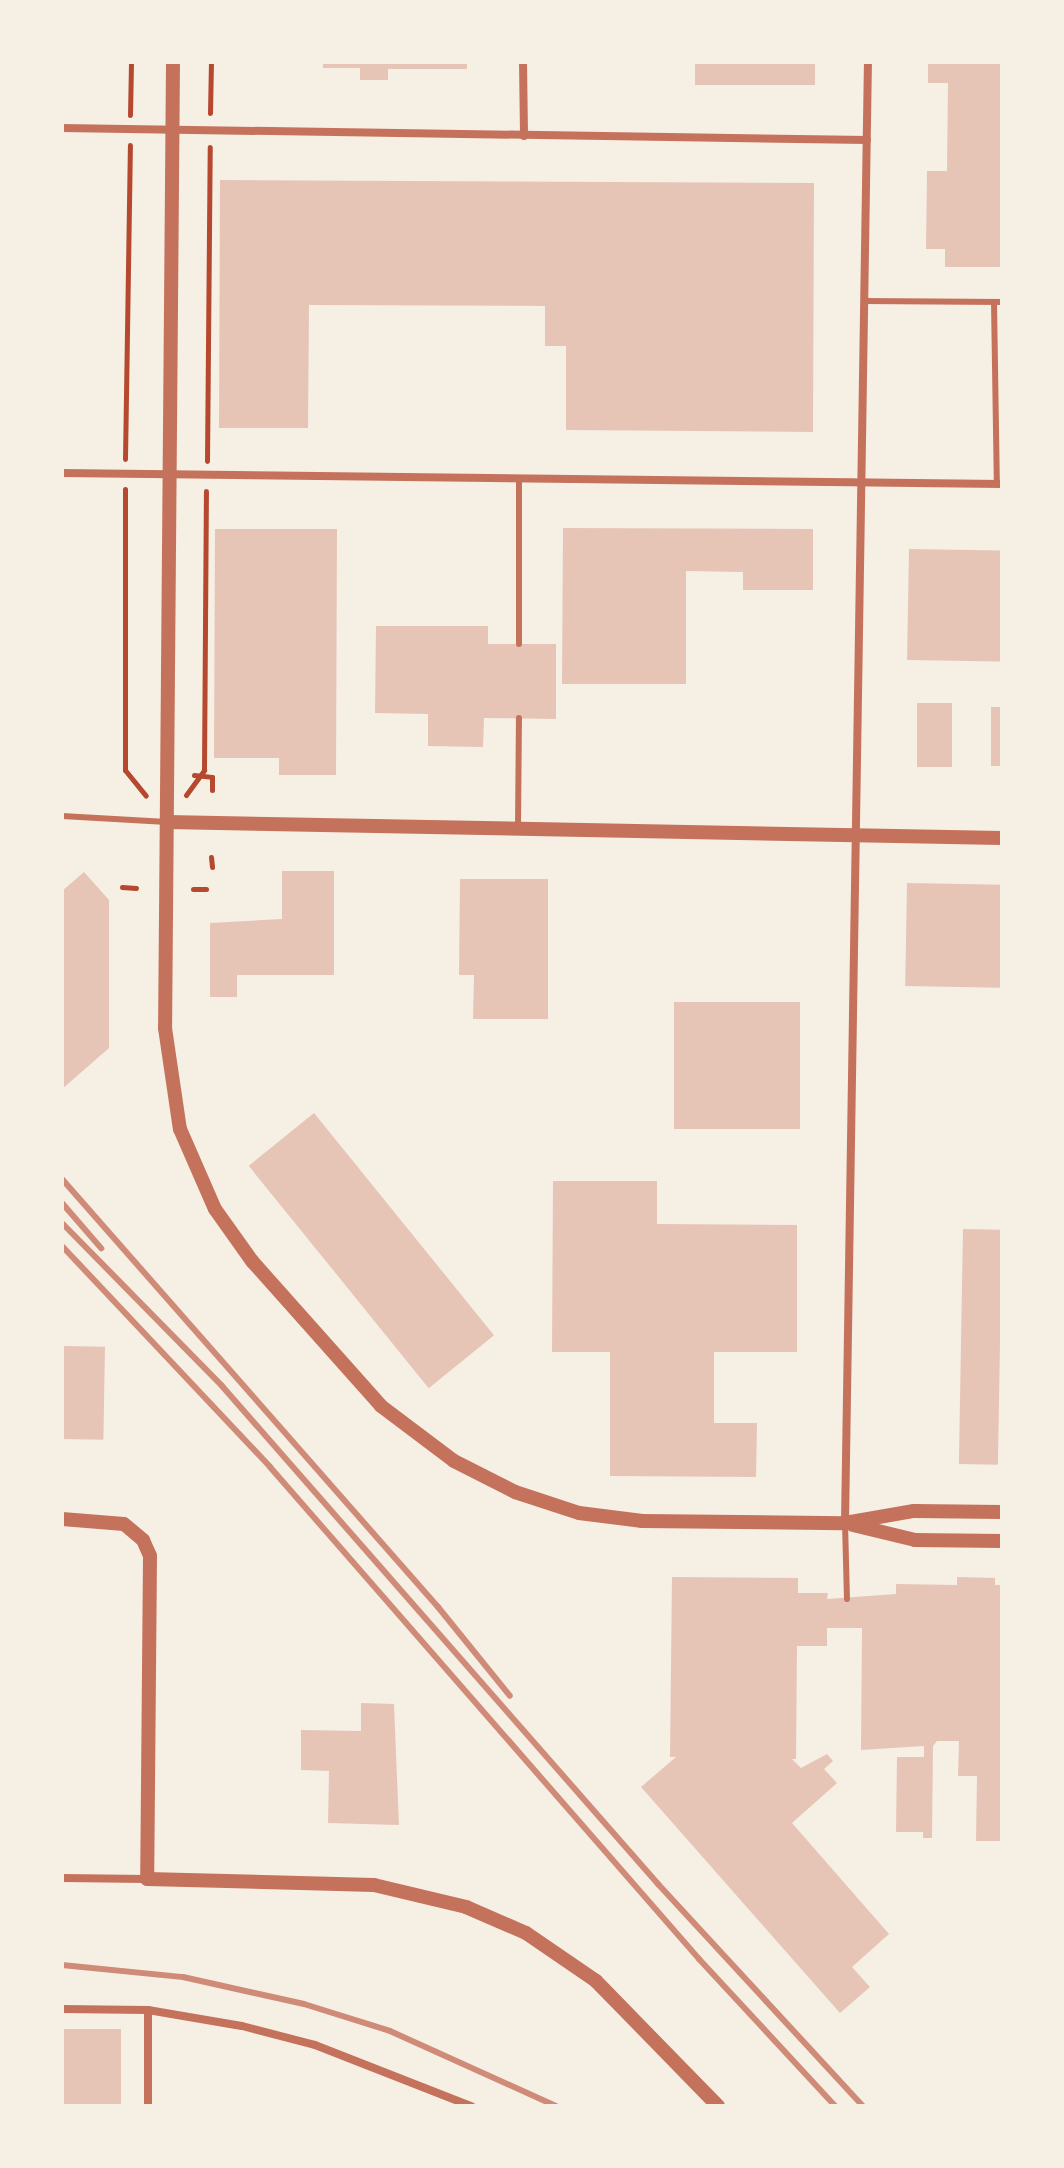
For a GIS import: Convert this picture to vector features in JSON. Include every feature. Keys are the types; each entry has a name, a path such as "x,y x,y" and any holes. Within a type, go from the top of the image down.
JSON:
{"street":[{"path":"173,62 170,130 166,1048 188,1151 226,1227 362,1387 398,1421 473,1474 558,1507 642,1521 845,1523 914,1511 1002,1512"},
{"path":"523,62 524,136"},
{"path":"845,1523 853,836 868,62"},
{"path":"62,128 867,140"},
{"path":"62,473 1000,484"},
{"path":"167,822 1002,838"},
{"path":"62,1519 116,1521 143,1540 152,1567 147,1879"},
{"path":"845,1523 915,1540 1002,1541"},
{"path":"62,1878 340,1882 406,1890 497,1919 573,1963 618,2001 718,2106"},
{"path":"62,2009 148,2010 315,2045 471,2106"},
{"path":"148,2010 148,2106"}],"lane":[{"path":"864,301 998,302 1000,484"},
{"path":"519,478 519,644"},
{"path":"518,829 519,718"},
{"path":"62,816 167,822"},
{"path":"845,1523 847,1599"}],"path":[{"path":"131,62 131,97"},
{"path":"210,102 211,62"},
{"path":"207,452 210,155"},
{"path":"126,448 129,159"},
{"path":"124,506 129,774 167,822 197,776 206,507"},
{"path":"119,774 129,774"},
{"path":"197,776 212,777 212,790"},
{"path":"211,857 212,867"},
{"path":"122,887 136,888"},
{"path":"193,889 206,889"}],"building":[{"path":"323,62 467,62 467,69 388,69 388,80 360,80 360,68 323,68"},
{"path":"695,62 815,62 815,85 695,85"},
{"path":"928,62 1002,62 1002,267 945,267 945,249 926,249 927,171 947,171 948,83 928,83"},
{"path":"220,180 814,183 813,432 566,430 566,346 545,346 545,306 309,305 308,428 219,428"},
{"path":"563,528 813,529 813,590 743,590 743,572 686,571 686,684 562,684"},
{"path":"215,529 337,529 336,775 279,775 279,758 214,758"},
{"path":"909,549 1002,551 1000,662 907,660"},
{"path":"376,626 488,626 488,644 556,644 556,719 484,718 483,747 428,746 428,714 375,713"},
{"path":"917,703 952,703 952,767 917,767"},
{"path":"991,707 1002,707 1002,766 991,766"},
{"path":"282,871 334,871 334,975 237,975 237,997 210,997 210,923 282,919"},
{"path":"84,872 109,900 109,1048 62,1089 62,891"},
{"path":"460,879 548,879 548,1019 473,1019 474,975 459,975"},
{"path":"907,883 1002,885 1000,988 905,986"},
{"path":"674,1002 800,1002 800,1129 674,1129"},
{"path":"314,1113 494,1335 429,1388 249,1166"},
{"path":"553,1181 657,1181 657,1224 797,1225 797,1352 714,1352 714,1423 757,1423 756,1477 610,1476 610,1352 552,1352"},
{"path":"963,1229 1002,1230 998,1465 959,1464"},
{"path":"62,1346 105,1347 103,1440 62,1439"},
{"path":"672,1577 798,1578 798,1593 828,1593 827,1599 896,1594 896,1584 957,1585 957,1577 995,1578 995,1585 1002,1585 1002,1841 976,1841 977,1776 958,1776 959,1741 937,1741 933,1746 932,1838 923,1838 923,1832 896,1832 897,1757 924,1757 924,1746 861,1750 862,1628 827,1628 827,1646 797,1646 796,1759 792,1759 801,1768 827,1754 833,1761 824,1769 837,1783 792,1823 889,1934 852,1967 870,1987 840,2013 641,1787 676,1757 670,1757"},
{"path":"361,1703 394,1704 399,1825 328,1823 329,1771 301,1770 301,1730 361,1731"},
{"path":"62,2029 121,2029 121,2106 62,2106"}],"railway":[{"path":"62,1179 438,1607 510,1696"},
{"path":"62,1203 101,1248"},
{"path":"62,1223 222,1386 658,1884 863,2106"},
{"path":"62,1246 270,1467 699,1959 835,2106"},
{"path":"62,1965 183,1977 304,2004 390,2031 556,2106"}]}
